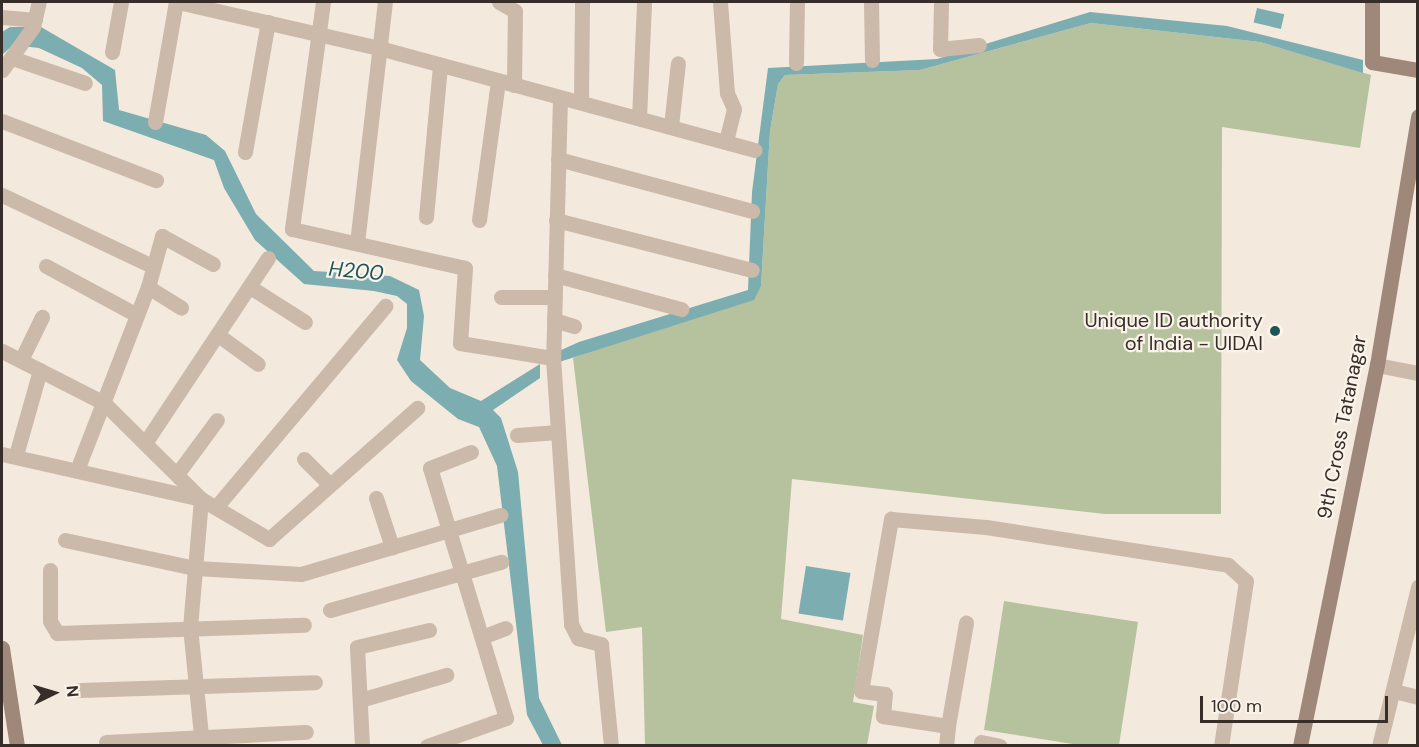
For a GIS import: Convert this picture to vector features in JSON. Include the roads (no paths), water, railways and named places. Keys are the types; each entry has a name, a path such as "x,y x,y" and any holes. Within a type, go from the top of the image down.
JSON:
{"street":[{"path":"2,70 34,23 39,2"},
{"path":"112,52 121,2"},
{"path":"155,122 177,2 382,49 560,98 581,101 755,150"},
{"path":"323,2 292,229 465,268 460,343 553,358"},
{"path":"357,243 382,49 385,2"},
{"path":"499,2 515,11 513,85"},
{"path":"581,101 582,2"},
{"path":"639,117 644,2"},
{"path":"720,2 727,93 735,108 726,142"},
{"path":"796,63 797,2"},
{"path":"871,2 872,60"},
{"path":"941,2 940,49 979,45"},
{"path":"1372,2 1372,62 1418,70"},
{"path":"2,17 34,23"},
{"path":"245,152 268,22"},
{"path":"15,54 85,83"},
{"path":"671,126 678,63"},
{"path":"426,217 440,65"},
{"path":"480,220 498,81"},
{"path":"560,98 553,358 572,624 578,638 601,644 611,746"},
{"name":"9th Cross Tatanagar","path":"1300,746 1377,365 1418,116"},
{"path":"2,121 156,180"},
{"path":"558,159 752,211"},
{"path":"2,195 152,266"},
{"path":"556,220 752,270"},
{"path":"77,470 148,287 162,236 213,264"},
{"path":"146,443 268,258"},
{"path":"46,266 137,315"},
{"path":"555,275 681,309"},
{"path":"148,287 181,309"},
{"path":"250,287 305,322"},
{"path":"501,297 554,297"},
{"path":"216,507 385,306"},
{"path":"21,360 42,317"},
{"path":"554,320 574,326"},
{"path":"218,334 258,364"},
{"path":"2,351 102,402 201,499 190,627 202,740"},
{"path":"1377,365 1418,373"},
{"path":"40,370 9,455 201,499 269,539 417,408"},
{"path":"177,474 217,420"},
{"path":"516,435 558,432"},
{"path":"427,746 506,718 430,468 471,452"},
{"path":"304,459 329,484"},
{"path":"376,498 392,547"},
{"path":"65,540 195,568 301,574 500,515"},
{"path":"948,726 883,716 885,694 861,691 891,519 986,527 1228,565 1246,581 1221,746"},
{"path":"330,610 501,562"},
{"path":"50,570 50,621 57,633 304,625"},
{"path":"1379,746 1418,587"},
{"path":"946,746 966,623"},
{"path":"482,637 505,628"},
{"path":"362,746 357,647 429,630"},
{"path":"2,648 17,746"},
{"path":"360,700 446,675"},
{"path":"80,690 195,684 315,682"},
{"path":"1394,691 1418,697"},
{"path":"106,742 202,740 306,732"},
{"path":"981,742 1000,746"}],"water":[{"path":"1257,8 1284,14 1281,29 1254,23"},
{"path":"1090,12 1227,26 1363,60 1363,73 1260,42 1091,23 920,70 785,75 778,84 770,131 761,286 754,300 556,363 559,351 579,342 748,290 752,192 768,68 937,59"},
{"path":"10,27 41,27 115,70 119,110 206,135 225,151 256,214 314,271 390,276 419,290 424,316 420,360 450,388 481,401 540,364 540,378 493,410 501,418 518,472 539,698 562,745 543,745 527,715 497,466 479,427 458,419 411,381 397,360 407,328 407,304 397,296 374,291 304,284 255,240 224,188 214,160 103,121 102,85 82,68 39,48 13,45 2,55 2,32"},
{"path":"806,566 850,573 843,620 798,613"}],"place":[{"name":"Unique ID authority of India - UIDAI","path":"1275,331"}],"water label":[{"name":"H200","path":"356,271"}]}
